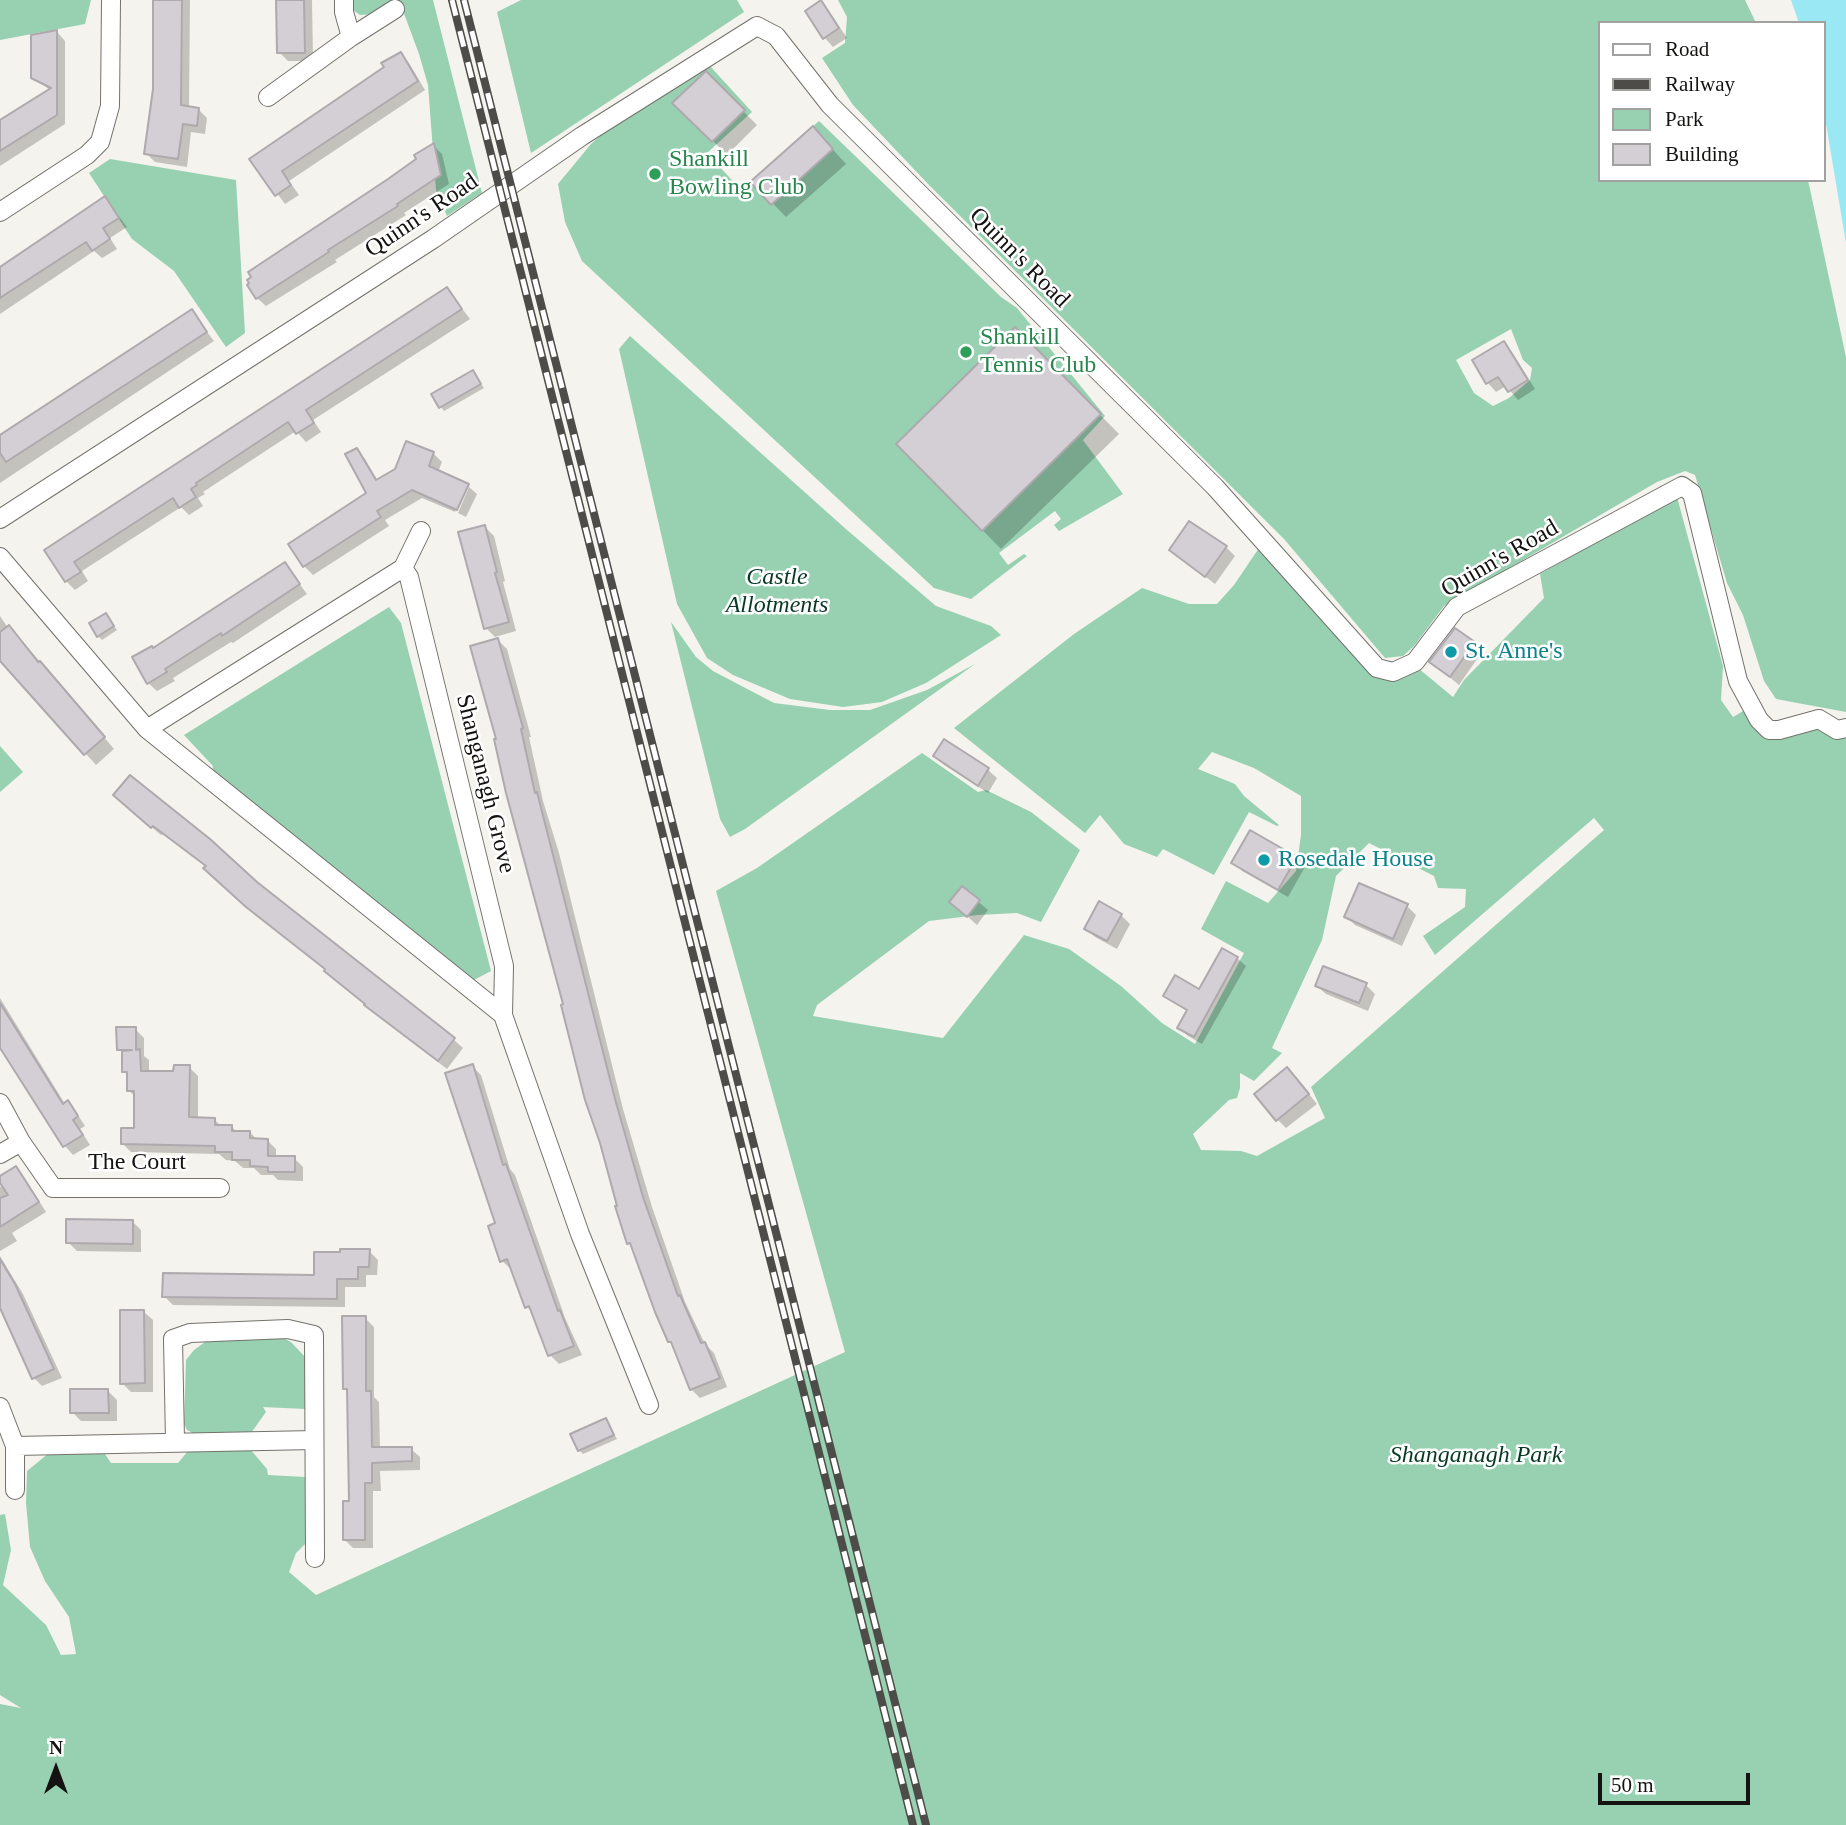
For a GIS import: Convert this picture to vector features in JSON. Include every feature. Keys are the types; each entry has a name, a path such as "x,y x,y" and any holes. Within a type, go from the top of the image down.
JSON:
{"street":[{"path":"0,212 87,155 100,142 110,106 111,0"},
{"path":"344,0 344,12 351,37"},
{"path":"268,97 395,9"},
{"name":"Quinn's Road","path":"0,519 433,239 582,136 757,26 776,36 830,105 1215,487 1377,668 1393,672 1415,662 1457,607 1682,486 1692,493 1738,681 1759,720 1769,730 1779,730 1819,719 1837,730 1846,728"},
{"path":"147,729 403,568 421,531"},
{"path":"0,557 147,729 503,1014"},
{"name":"Shanganagh Grove","path":"403,568 409,577 504,966 503,1014 580,1234 649,1405"},
{"path":"0,1103 22,1142 0,1154"},
{"name":"The Court","path":"22,1142 53,1188 220,1188"},
{"path":"175,1441 173,1339 190,1333 288,1329 314,1335 315,1558"},
{"path":"0,1406 15,1446 15,1490"},
{"path":"15,1446 314,1440"}],"green space":[{"path":"0,0 91,0 85,24 0,40"},
{"path":"353,0 391,0 376,14 360,15 353,10"},
{"path":"399,0 433,0 482,193 447,216 436,190 428,85"},
{"path":"521,0 737,0 744,12 531,153 497,12"},
{"path":"838,0 1745,0 1755,21 1598,21 1598,182 1808,182 1846,357 1846,712 1776,699 1764,681 1743,615 1727,583 1695,475 1685,471 1657,482 1444,606 1414,646 1403,656 1385,658 1284,539 930,186 853,105 822,58 845,43 847,17","holes":["1511,329 1523,360 1532,368 1530,380 1509,398 1493,406 1474,393 1456,360"]},
{"path":"709,65 752,112 707,153 741,190 819,121 1001,297 1017,308 1105,416 1083,440 1123,494 1059,531 1054,525 1061,519 1055,511 999,553 1008,565 1024,554 1027,556 971,599 934,588 582,261 565,222 558,184 591,144 613,124"},
{"path":"110,159 236,180 245,333 226,347 174,271 132,239 89,173"},
{"name":"Castle Allotments","path":"630,336 936,606 991,626 1001,635 926,683 882,702 843,707 790,699 733,675 707,658 677,604 619,349"},
{"name":"Shanganagh Park","path":"1677,497 1723,666 1721,700 1733,717 1750,707 1769,730 1800,724 1846,728 1846,1825 0,1825 0,1704 21,1708 0,1695 0,1515 5,1514 11,1550 3,1585 46,1625 61,1655 76,1654 69,1617 45,1581 30,1547 26,1503 27,1471 49,1453 101,1448 111,1463 178,1463 188,1451 250,1449 267,1469 268,1475 305,1477 308,1541 296,1553 289,1572 316,1595 845,1352 716,891 757,868 922,753 978,792 986,790 1031,812 1080,850 1041,922 1017,913 929,921 817,1005 813,1016 943,1038 1024,935 1069,949 1121,986 1162,1023 1195,1044 1244,953 1201,929 1226,881 1268,903 1296,871 1301,835 1301,796 1254,768 1212,752 1198,769 1235,784 1244,796 1279,825 1249,812 1214,875 1163,849 1157,857 1124,844 1100,815 1085,833 954,728 1074,634 1142,588 1189,604 1217,604 1234,585 1261,545 1370,669 1418,668 1453,697 1464,680 1544,598 1540,574","holes":["1594,818 1604,830 1311,1087 1325,1118 1257,1156 1241,1151 1201,1150 1193,1134 1229,1100 1237,1098 1240,1073 1254,1081 1282,1053 1272,1048 1322,940 1336,876 1369,843 1434,876 1438,888 1466,889 1465,907 1423,936 1435,955"]},
{"path":"389,607 401,623 491,971 472,981 212,772 213,766 184,735"},
{"path":"671,622 696,657 713,671 774,703 830,710 870,710 927,690 975,664 745,829 730,837 720,819"},
{"path":"0,746 23,772 0,792"},
{"path":"283,1338 291,1342 306,1358 305,1409 263,1407 266,1412 251,1433 193,1433 187,1430 184,1424 186,1360 194,1350 214,1339"}],"water":[{"path":"1791,0 1846,0 1846,243 1825,118 1825,21 1798,21"}],"building":[{"path":"153,0 182,0 181,105 199,108 197,126 183,124 178,159 144,154 153,89"},
{"path":"276,0 304,0 305,53 277,53"},
{"path":"821,0 839,28 823,39 805,11"},
{"path":"57,30 57,115 0,151 0,120 51,88 31,78 31,35"},
{"path":"401,52 418,81 282,171 291,185 275,196 249,159 384,67 381,63"},
{"path":"706,71 745,110 712,142 672,103"},
{"path":"813,126 833,149 771,205 750,182"},
{"path":"434,143 441,175 256,299 247,285 247,280 251,277 248,272 388,179 416,159 414,155"},
{"path":"105,196 119,218 103,228 110,239 92,251 86,242 0,298 0,267"},
{"path":"447,287 462,309 306,410 314,423 296,434 288,422 196,483 191,489 196,497 179,508 173,498 74,562 81,572 65,582 44,550"},
{"path":"192,309 207,332 6,462 0,453 0,435"},
{"path":"1015,327 1101,414 982,531 896,444"},
{"path":"1504,341 1528,380 1508,392 1498,377 1486,384 1472,360"},
{"path":"473,370 481,384 439,408 431,394"},
{"path":"406,441 434,452 429,466 469,484 457,510 412,490 377,511 381,517 303,567 288,544 366,493 345,454 357,448 376,480 395,469"},
{"path":"1189,521 1227,546 1205,577 1169,550"},
{"path":"485,525 509,622 484,629 458,532"},
{"path":"285,562 300,584 222,636 221,633 165,669 167,672 147,684 132,657 152,646 153,648"},
{"path":"106,613 114,626 97,637 89,623"},
{"path":"9,625 105,737 84,755 0,661 0,632"},
{"name":"St. Anne's","path":"1455,628 1475,642 1450,677 1429,662"},
{"path":"498,638 523,728 521,729 535,793 537,792 615,1099 643,1197 678,1296 680,1295 701,1343 705,1342 720,1378 690,1390 671,1342 668,1342 655,1312 630,1243 627,1244 615,1206 506,793 496,739 470,646"},
{"path":"944,739 989,768 978,786 933,756"},
{"path":"130,775 210,839 257,882 455,1038 438,1061 364,1005 324,971 325,969 246,907 203,868 206,866 153,826 151,828 113,795"},
{"name":"Rosedale House","path":"1250,830 1297,857 1278,890 1231,863"},
{"path":"1359,883 1408,904 1393,939 1344,917"},
{"path":"962,886 980,900 967,917 949,902"},
{"path":"1099,901 1122,914 1107,941 1084,929"},
{"path":"1222,948 1238,957 1194,1037 1177,1028 1187,1010 1163,996 1175,975 1199,989"},
{"path":"1323,966 1367,983 1359,1003 1315,986"},
{"path":"0,1003 63,1104 68,1100 78,1116 73,1120 83,1135 63,1147 0,1048"},
{"path":"116,1027 136,1027 136,1050 140,1049 141,1071 173,1071 174,1065 190,1065 189,1117 215,1118 215,1125 232,1125 232,1131 250,1131 250,1138 268,1139 268,1156 295,1156 295,1172 268,1172 268,1167 250,1166 250,1160 232,1160 232,1152 215,1152 215,1146 121,1144 121,1128 134,1128 134,1091 127,1091 127,1072 122,1072 122,1051 132,1050 117,1050"},
{"path":"473,1064 503,1165 506,1164 558,1311 560,1310 574,1346 548,1356 529,1306 525,1308 507,1259 500,1262 488,1226 495,1223 445,1073"},
{"path":"1287,1067 1309,1094 1276,1121 1254,1094"},
{"path":"16,1166 39,1202 0,1227 0,1198 8,1195 0,1183 0,1176"},
{"path":"66,1219 133,1220 133,1244 66,1243"},
{"path":"340,1249 370,1249 369,1267 358,1267 358,1279 337,1279 337,1299 162,1297 163,1273 314,1275 314,1252 340,1252"},
{"path":"0,1259 15,1284 54,1369 32,1379 0,1308"},
{"path":"120,1310 144,1310 145,1383 120,1384"},
{"path":"342,1316 366,1316 366,1391 371,1391 372,1447 412,1447 412,1461 372,1463 372,1483 365,1483 365,1540 343,1540 343,1501 349,1501 347,1389 343,1389"},
{"path":"70,1389 108,1389 109,1413 70,1413"},
{"path":"606,1418 614,1435 578,1451 570,1434"}],"railway":[{"path":"452,0 913,1825"},
{"path":"464,0 926,1825"}],"place":[{"name":"Shankill Bowling Club","path":"655,174"},
{"name":"Shankill Tennis Club","path":"966,352"},
{"name":"St. Anne's","path":"1451,652"},
{"name":"Rosedale House","path":"1264,860"}]}
